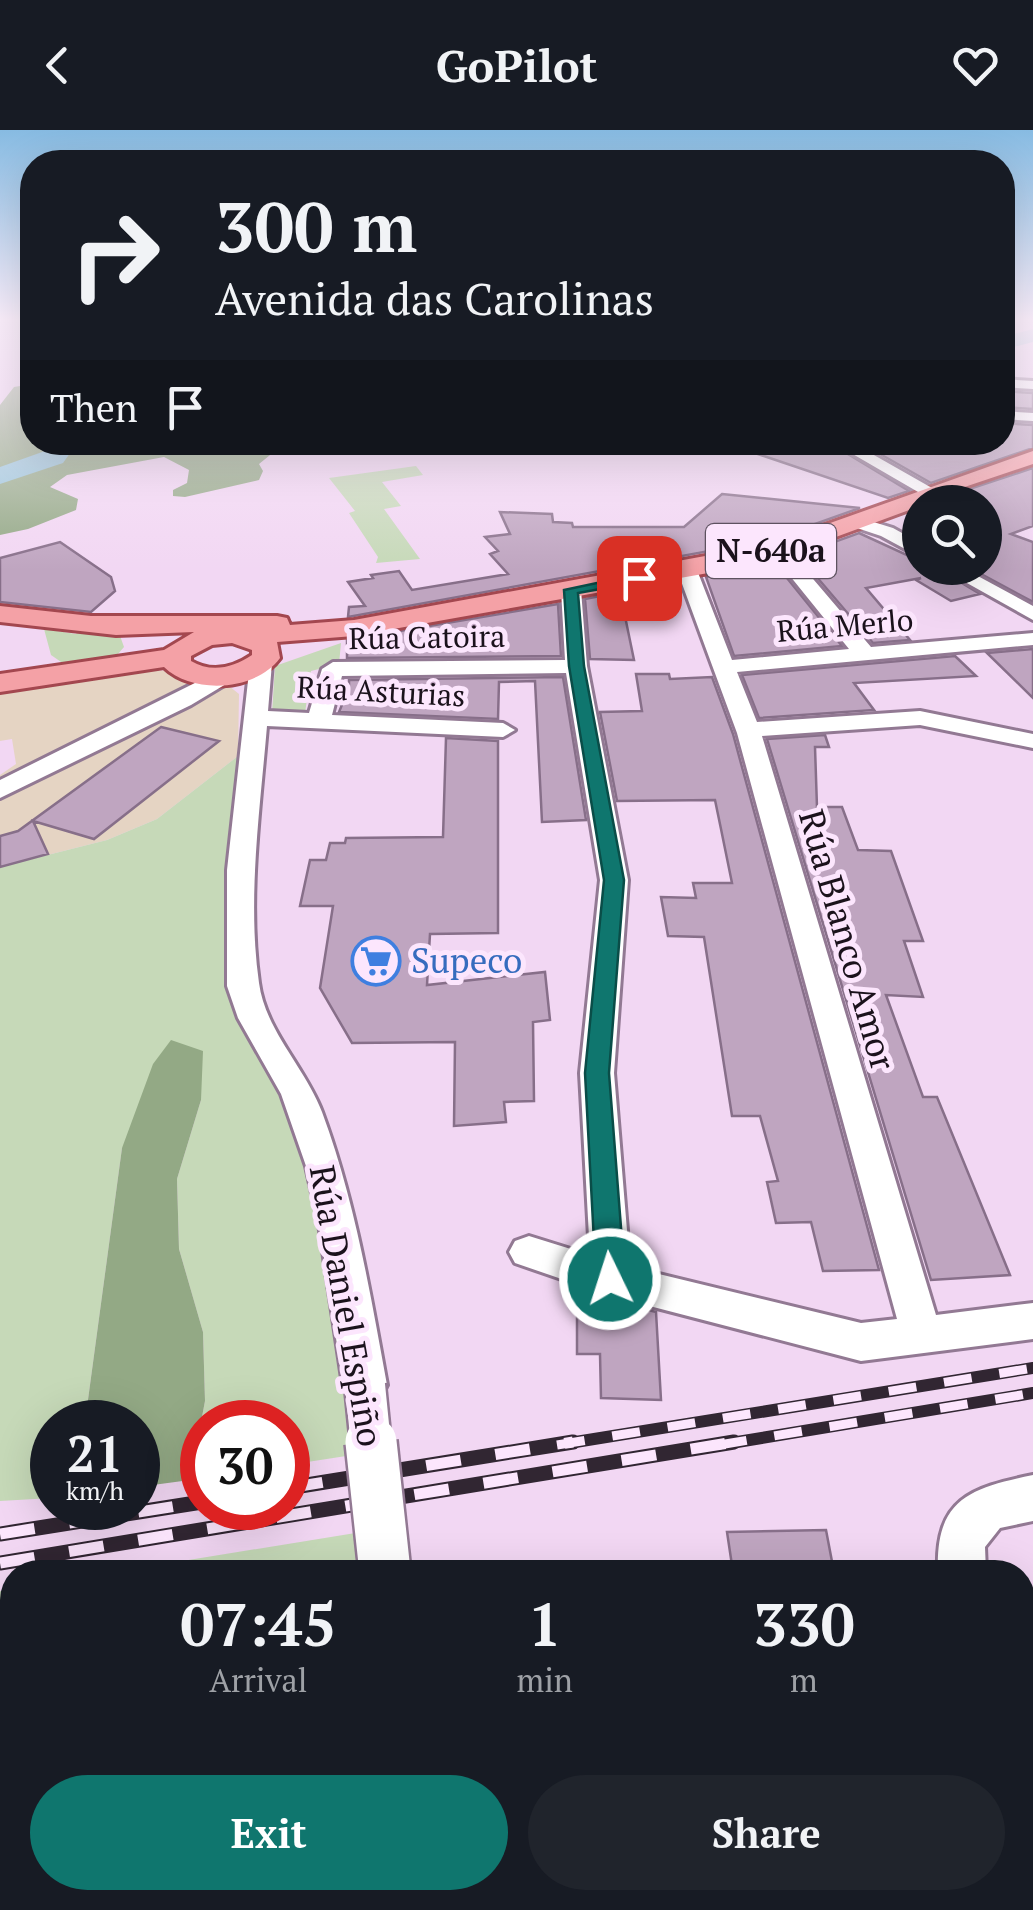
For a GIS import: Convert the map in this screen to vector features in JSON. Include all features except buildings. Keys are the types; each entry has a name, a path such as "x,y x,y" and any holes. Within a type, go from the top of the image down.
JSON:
{"main road":[{"name":"N-640a","path":"952,485 1033,458"},
{"name":"N-640a","path":"105,629 178,659 199,676 225,676 259,651 354,628 687,570 778,550 902,503"},
{"name":"N-640a","path":"0,614 105,629 206,637 259,651"},
{"name":"N-640a","path":"105,629 427,615"},
{"path":"86,671 111,662 124,647 105,629"},
{"name":"N-640a","path":"178,659 206,637"},
{"path":"0,682 178,659"}],"street":[{"path":"864,455 918,485"},
{"path":"854,521 902,541"},
{"path":"778,550 864,654"},
{"name":"Rúa Blanco Amor","path":"687,570 748,730 922,1336"},
{"path":"981,585 1033,614"},
{"path":"571,590 576,666 614,880 597,1073 610,1279"},
{"name":"Rúa Merlo","path":"723,667 1033,639"},
{"name":"Rúa Daniel Espiño","path":"259,651 258,707 241,870 243,986 254,1018 298,1094 324,1166 338,1224 365,1385 384,1560"},
{"name":"Rúa Catoira","path":"319,721 334,669 576,666"},
{"path":"0,790 225,676 245,683 258,707"},
{"name":"Rúa Asturias","path":"258,707 319,721 503,730"},
{"path":"748,730 920,718 1033,741"},
{"path":"529,1252 610,1279 861,1342 1033,1321"},
{"path":"961,1560 960,1540 986,1508 1033,1498"}],"shaded area":[{"path":"182,670 224,682 239,694 238,756 157,819 107,840 0,867 0,775 16,764 12,739 0,741 0,683 77,673"}],"green space":[{"path":"20,403 20,455 270,455 259,464 263,471 259,480 185,497 173,496 173,490 187,483 189,470 164,457 67,475 50,487 78,499 76,510 28,529 0,535 0,405"},
{"path":"416,466 423,475 382,482 401,506 384,509 420,559 376,563 378,557 349,513 355,511 329,478"},
{"path":"85,623 119,633 124,647 111,662 77,673 51,655 44,629 76,634"},
{"path":"341,643 339,664 311,671 305,713 272,713 275,666"},
{"path":"238,756 246,824 243,986 298,1094 372,1452 310,1462 310,1400 205,1400 203,1332 179,1249 177,1179 201,1100 122,1148 88,1400 30,1400 30,1499 0,1501 0,867 107,840 157,819"},
{"path":"171,1040 203,1051 201,1100 177,1179 179,1249 203,1332 205,1400 180,1400 180,1481 160,1484 160,1400 88,1400 122,1148 153,1064"},
{"path":"380,1529 384,1560 189,1560"}],"waterway":[{"path":"0,476 55,455"}],"railway":[{"path":"557,1445 1033,1368"},
{"path":"719,1445 1033,1393"},
{"path":"310,1484 573,1442"},
{"path":"18,1560 734,1442"},
{"path":"0,1534 180,1505"}],"place":[{"name":"Supeco","path":"376,961"}],"route":[{"path":"610,1279 597,1073 614,880 576,666 571,590 639,578"}]}
